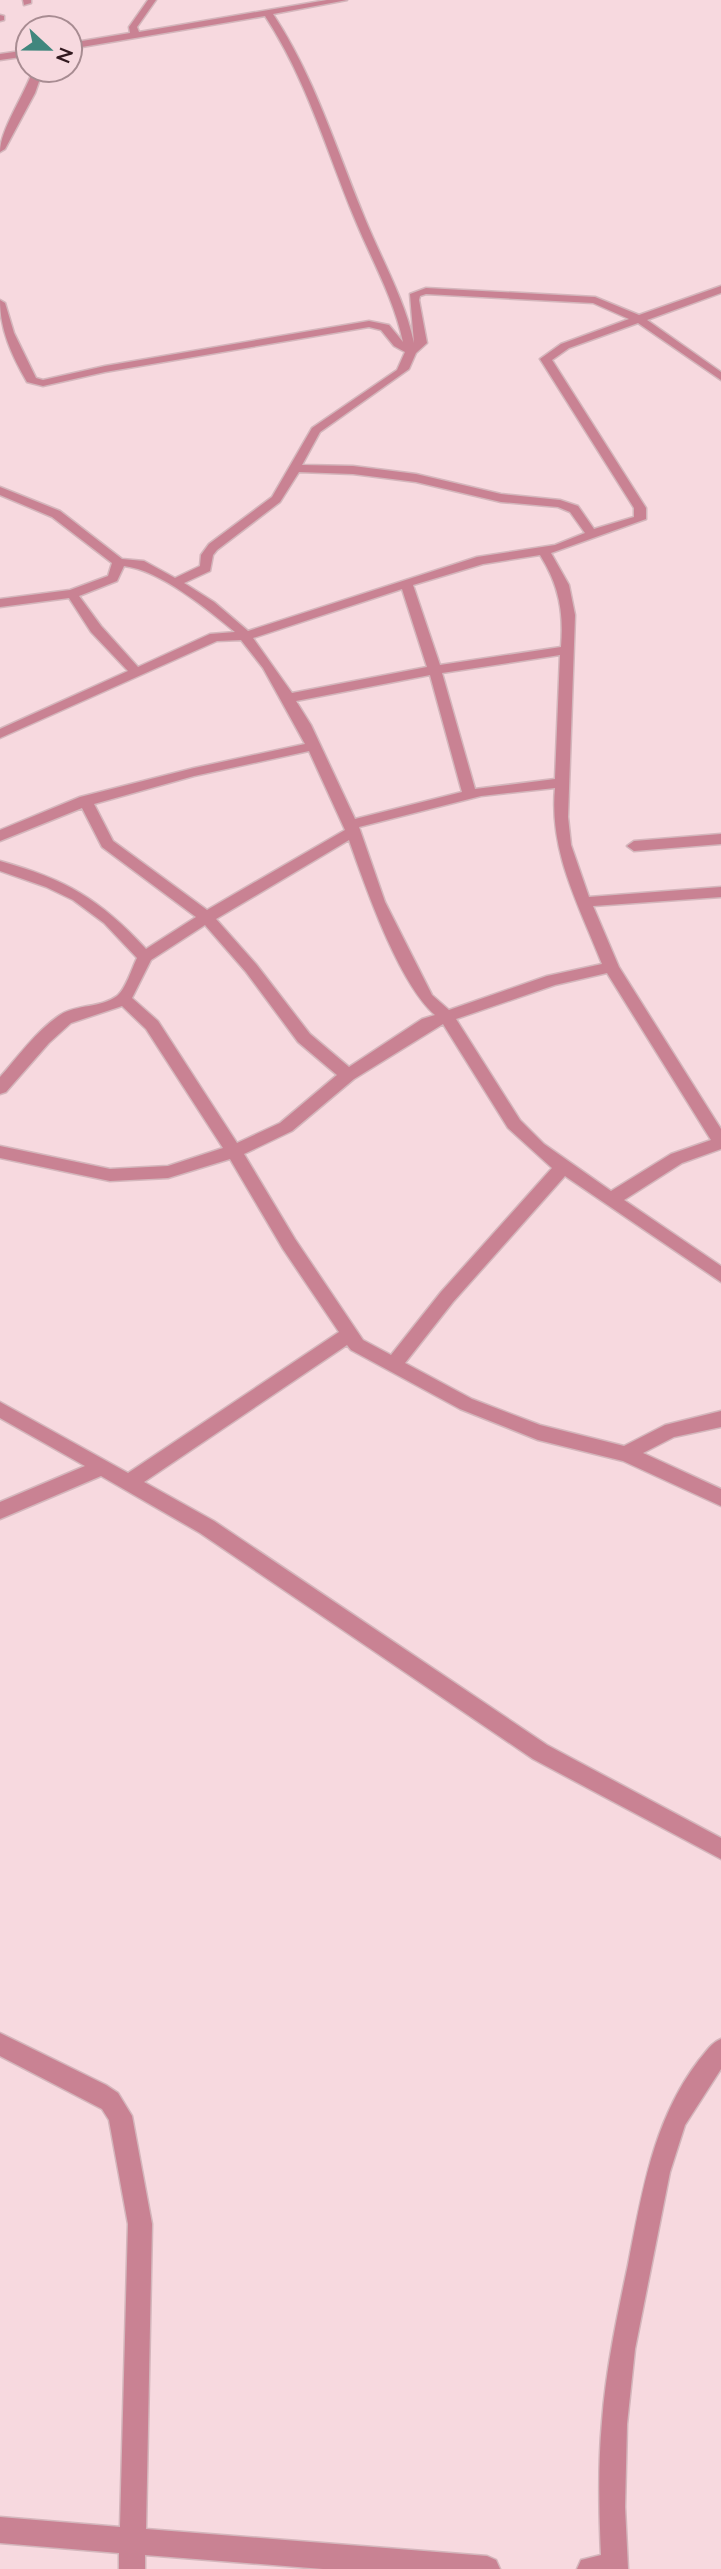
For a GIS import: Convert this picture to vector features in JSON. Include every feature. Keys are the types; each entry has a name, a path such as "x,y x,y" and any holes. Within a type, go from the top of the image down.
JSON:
{"street":[{"path":"135,36 133,27 152,0"},
{"path":"84,44 268,15 343,0"},
{"path":"174,583 206,568 207,555 213,547 272,505 295,468 307,439 316,430 401,372 409,362 411,351 399,309 359,217 306,82 283,35 268,15"},
{"path":"0,149 33,84"},
{"path":"0,734 215,637 243,636 276,628 481,560 573,544 592,534 640,519 642,513 546,359 565,346 721,289"},
{"path":"411,351 421,343 415,294 426,291 583,298 595,300 639,319 721,377"},
{"path":"0,303 22,364 31,380 43,383 105,369 369,324 385,327 395,341 411,351"},
{"path":"295,468 353,470 416,478 501,498 560,504 574,509 592,534"},
{"path":"0,491 56,514 119,562 140,564 229,620 269,667 314,746 331,787 353,828 378,902 426,998 445,1015 514,1124 538,1148 563,1167 721,1275"},
{"path":"544,551 564,588 571,627 564,687 565,753 560,783 562,828 569,860 611,967 721,1143 671,1159 611,1200"},
{"path":"0,603 72,594 113,578 118,571 119,562"},
{"path":"406,583 424,628 470,795"},
{"path":"72,594 96,629 136,672"},
{"path":"288,698 435,670 568,650"},
{"path":"0,836 41,816 85,800 184,773 314,746"},
{"path":"0,1088 43,1039 65,1019 82,1011 106,1007 124,999 145,957 205,916 353,828 470,795 523,784 560,783"},
{"path":"85,800 107,844 205,916 251,968 304,1038 348,1074"},
{"path":"634,846 721,839"},
{"path":"0,866 64,889 81,898 122,932 145,957"},
{"path":"585,902 721,892"},
{"path":"0,1152 110,1175 168,1172 232,1152 286,1127 348,1074 409,1034 445,1015 552,980 611,967"},
{"path":"124,999 152,1025 357,1345 391,1366 466,1404 538,1432 627,1454 721,1499"},
{"path":"391,1366 447,1297 563,1167"},
{"path":"129,1482 314,1356 350,1335"},
{"path":"0,1409 206,1527 540,1752 721,1849"},
{"path":"627,1454 650,1439 686,1425 721,1419"},
{"path":"0,1511 103,1467"},
{"path":"0,2044 98,2093 110,2101 120,2116 139,2224 132,2569"},
{"path":"607,2569 614,2424 623,2348 658,2172 675,2120 699,2079 721,2050"},
{"path":"0,2530 487,2569"}]}
